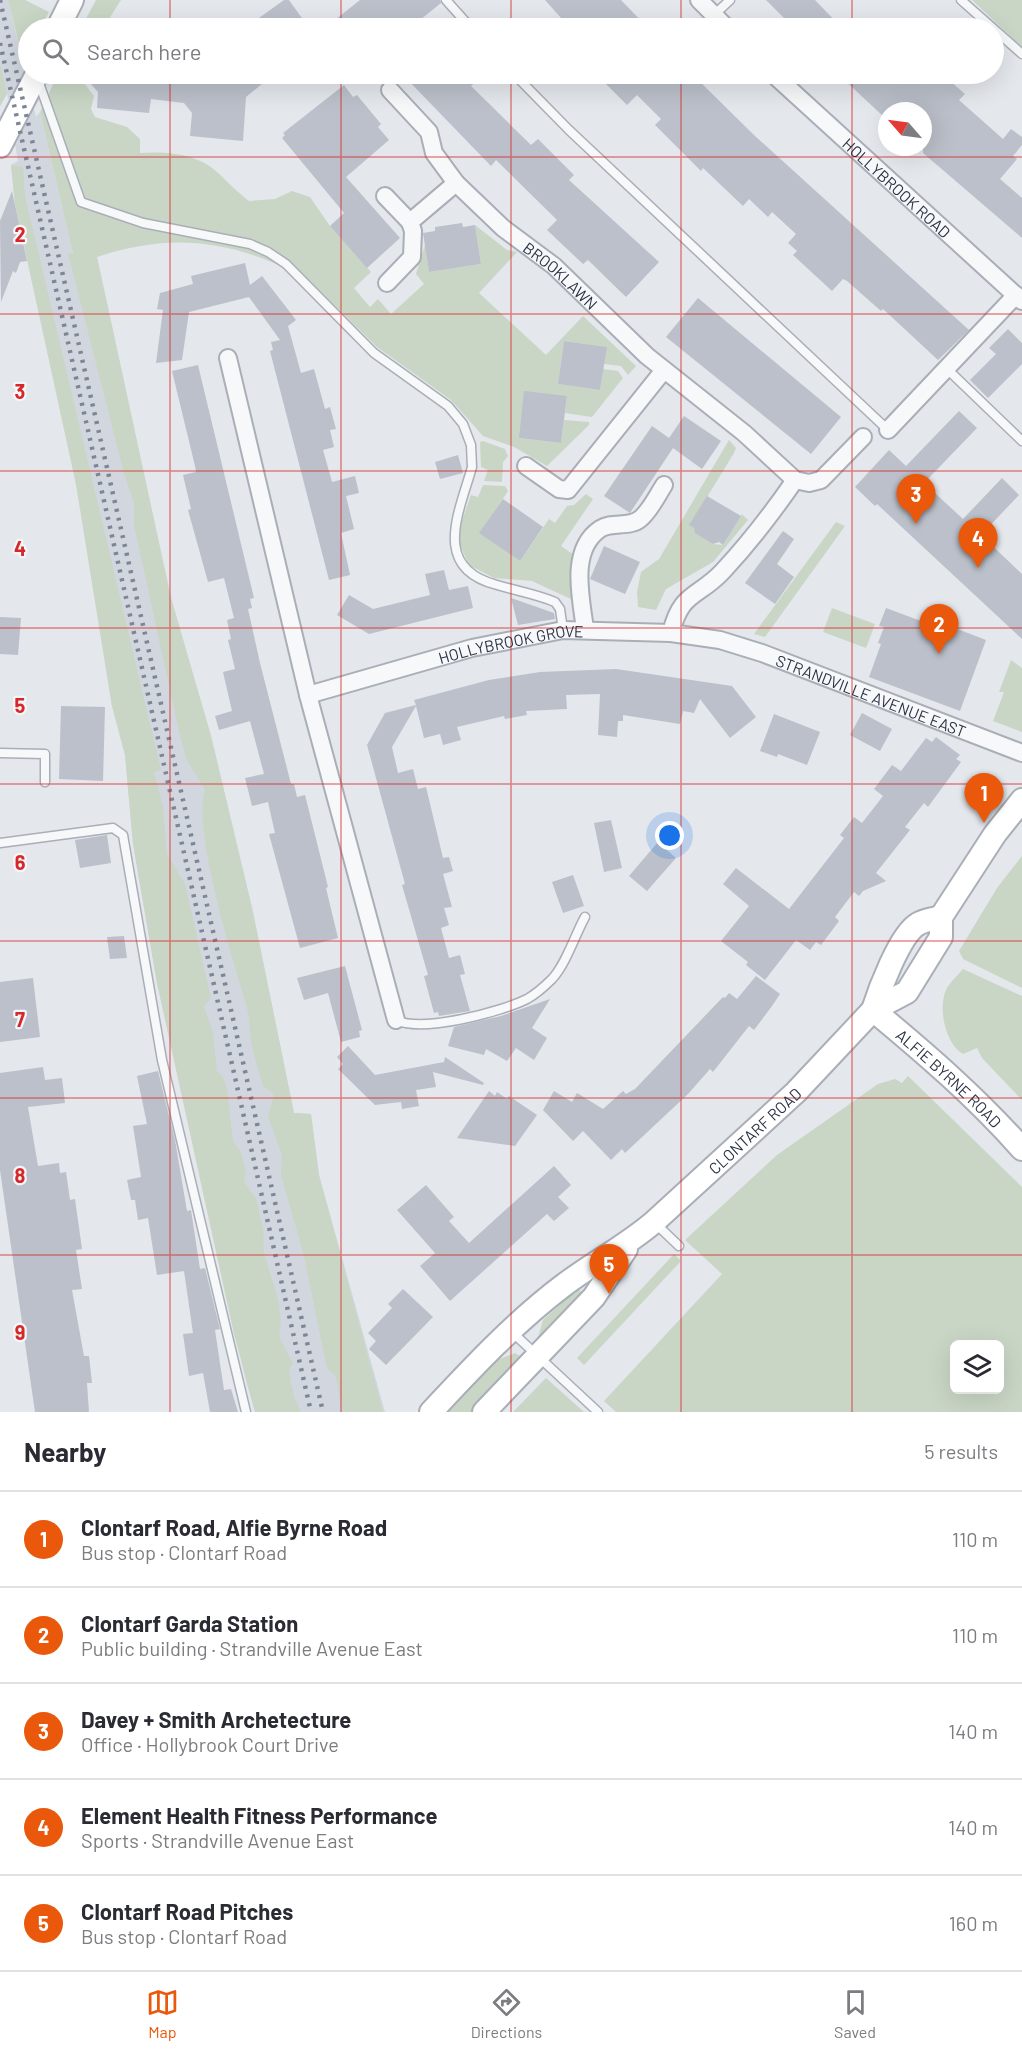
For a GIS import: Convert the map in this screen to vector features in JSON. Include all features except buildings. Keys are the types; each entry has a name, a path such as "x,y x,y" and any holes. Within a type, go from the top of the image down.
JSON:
{"main road":[{"path":"63,18 72,0"},
{"path":"0,146 31,84"},
{"name":"CLONTARF ROAD","path":"431,1412 563,1285 630,1243 654,1222 796,1092 873,1010 907,992 941,937 941,917 995,834 1022,800"},
{"name":"ALFIE BYRNE ROAD","path":"873,1010 949,1073 989,1112 1022,1149"},
{"name":"CLONTARF ROAD","path":"484,1412 594,1297 630,1243"}],"street":[{"path":"699,0 717,18"},
{"name":"HOLLYBROOK ROAD","path":"784,84 1019,298"},
{"name":"BROOKLAWN","path":"390,90 429,132 434,153 456,183 504,228 554,266 664,370 744,433 795,480"},
{"path":"410,222 456,183"},
{"path":"385,196 410,222 413,231 412,257 387,284"},
{"path":"888,430 945,367 1019,298"},
{"path":"228,358 308,695 396,1020"},
{"path":"526,466 559,489 567,490 664,370"},
{"path":"671,633 675,615 684,601 720,574 765,522 795,480 808,483 821,480 863,436"},
{"path":"585,629 579,567 589,542 600,529 635,523 642,518 664,485"},
{"name":"HOLLYBROOK GROVE","path":"308,695 472,648 563,630 671,633 720,640"},
{"name":"STRANDVILLE AVENUE EAST","path":"720,640 762,653 1022,753"}],"lane":[{"path":"446,0 462,18"},
{"path":"714,15 730,0"},
{"path":"962,0 982,18"},
{"path":"1004,38 1022,54"},
{"path":"39,84 81,202 143,223 250,244 268,252 286,264 374,353 448,406 463,424 473,455 472,467 453,537 456,554 464,567 475,576 555,602 560,609 563,630"},
{"path":"524,84 569,130 888,430"},
{"path":"945,367 1022,441"},
{"path":"0,753 45,754 45,782"},
{"path":"0,843 113,828 123,835 162,1060 246,1412"},
{"path":"396,1020 440,1023 500,1010 530,998 553,978 561,967 585,917"},
{"path":"654,1222 679,1246"},
{"path":"512,1332 598,1412"}],"shaded area":[{"path":"0,0 8,0 18,42 18,84 28,84 36,117 40,112 73,254 97,257 171,598 211,736 253,912 294,1113 311,1114 319,1175 385,1412 255,1412 246,1381 157,983 133,844 125,755 112,706 76,484 15,204 11,165 18,161 15,144 18,142 7,94 0,106"}],"green space":[{"path":"8,0 25,0 49,12 46,18 18,18 18,40"},
{"path":"96,0 121,0 109,18 86,18"},
{"path":"972,0 1022,0 1022,47 1004,30 1004,18 991,18"},
{"path":"0,64 7,93 0,106"},
{"path":"53,84 85,84 94,96 91,109 95,117 127,127 140,139 140,153 170,153 200,161 217,172 249,201 275,199 292,191 310,197 330,226 371,272 354,288 370,307 378,299 391,314 424,284 416,274 425,245 429,272 481,264 475,225 507,250 517,252 479,293 546,355 583,316 636,366 628,375 621,366 604,364 606,347 564,341 558,384 600,390 603,369 618,371 623,378 592,417 565,413 567,396 519,438 561,443 564,420 589,422 589,425 547,466 514,447 483,436 451,400 377,347 290,261 281,266 235,250 190,243 145,245 97,257 171,598 211,736 253,912 294,1113 311,1114 319,1175 383,1412 342,1412 336,1376 327,1369 304,1256 281,1175 282,1155 268,1117 274,1094 263,1086 257,1066 247,1006 215,893 204,832 202,807 205,789 187,761 180,736 134,525 134,503 123,470 68,253 73,254 40,112"},
{"path":"11,165 23,167 25,196 161,770 154,772 163,806 167,854 185,884 211,998 204,1006 213,1033 217,1071 223,1077 227,1089 233,1141 241,1152 246,1173 244,1182 256,1198 263,1228 264,1253 278,1299 281,1321 279,1337 293,1363 289,1370 294,1397 301,1412 255,1412 234,1334 157,983 133,844 125,755 112,706 76,484 15,204"},
{"path":"729,440 736,448 734,453 690,525 713,544 723,545 742,514 748,520 713,562 666,589 656,610 638,607 637,592 641,572 659,559"},
{"path":"480,442 505,449 508,456 503,462 502,482 484,481 488,470 481,467"},
{"path":"483,485 505,486 508,491 480,533 520,561 549,519 555,523 567,506 574,505 586,494 593,499 561,546 574,555 573,600 532,581 494,578 469,565 459,543 459,529 471,495 478,497"},
{"path":"836,522 845,526 765,637 754,634"},
{"path":"832,608 875,624 866,648 823,632"},
{"path":"1011,660 1022,668 1022,732 993,721 1004,692 999,692"},
{"path":"1022,856 1022,988 963,959 959,951 997,888"},
{"path":"963,969 1022,996 1022,1100 982,1058 977,1048 963,1054 947,1033 943,1014 944,996 949,985"},
{"path":"908,1076 1022,1187 1022,1412 616,1412 604,1401 722,1274 685,1240 777,1155 878,1084 895,1079 902,1083"},
{"path":"674,1254 681,1261 584,1365 577,1358"},
{"path":"576,1290 580,1290 581,1293 538,1338 543,1320"},
{"path":"515,1353 520,1356 519,1360 471,1412 445,1412 497,1360"},
{"path":"546,1378 584,1412 513,1412"}],"railway":[{"path":"0,0 18,79"},
{"path":"0,43 311,1412"},
{"path":"19,84 323,1412"}],"place":[{"name":"Davey + Smith Archetecture","path":"916,524"},
{"name":"Element Health Fitness Performance","path":"978,568"},
{"name":"Clontarf Garda Station","path":"939,654"},
{"name":"Clontarf Road, Alfie Byrne Road","path":"984,823"},
{"name":"Clontarf Road Pitches","path":"609,1294"}]}
